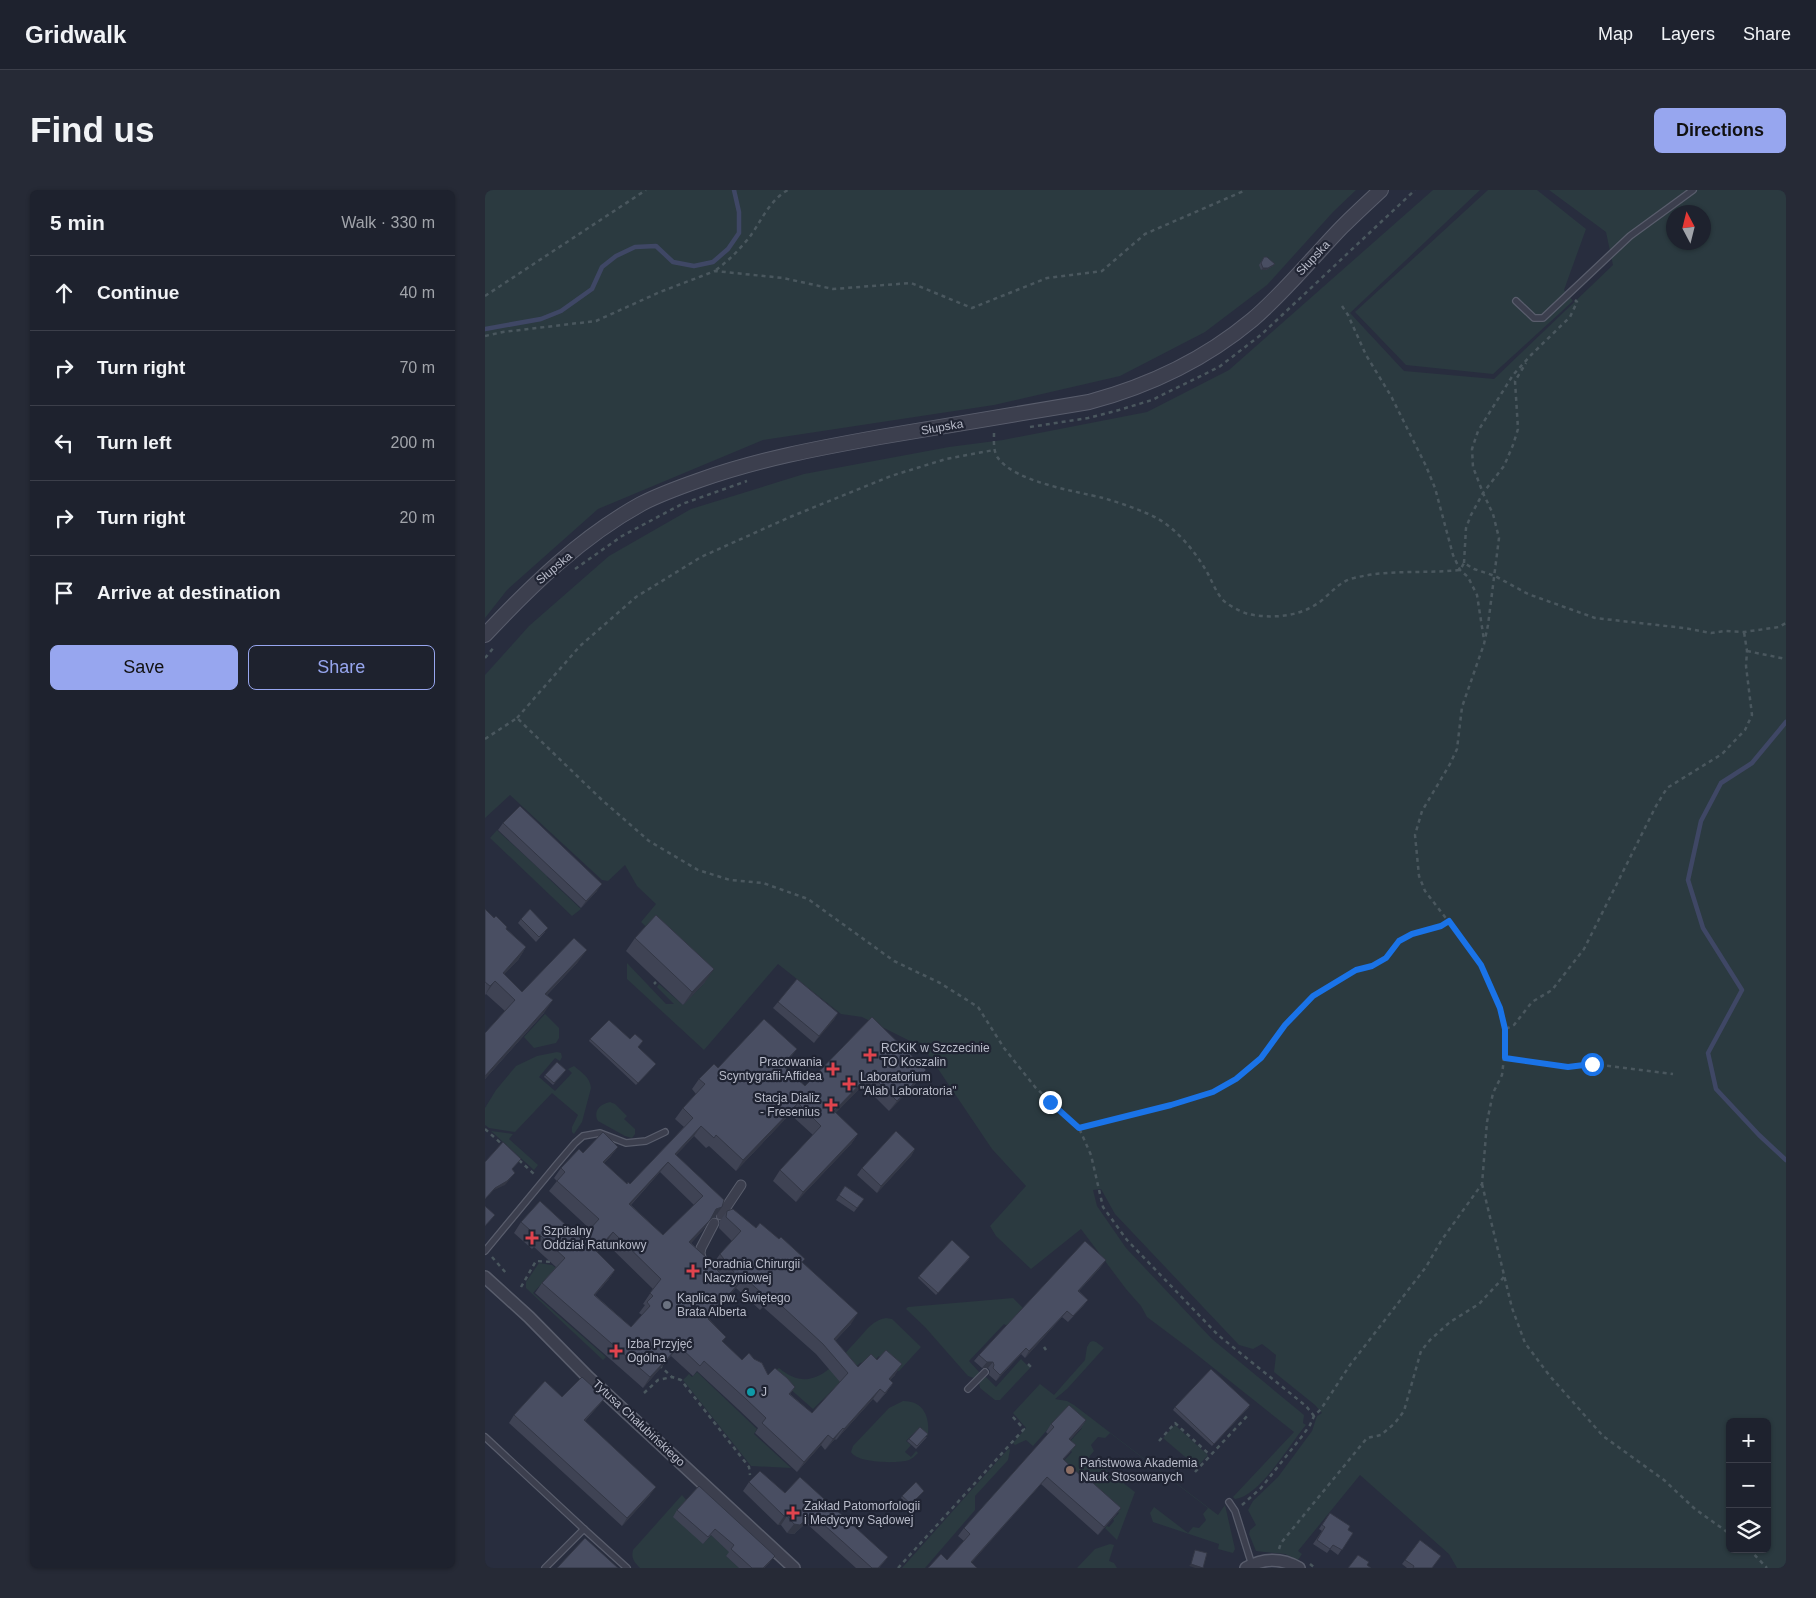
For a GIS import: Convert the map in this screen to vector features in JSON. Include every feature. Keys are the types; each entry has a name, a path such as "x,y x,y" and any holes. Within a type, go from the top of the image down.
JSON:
{"street":[{"name":"Słupska","path":"485,635 553,568 611,522 673,489 774,457 1089,402 1119,394 1175,371 1203,355 1252,320 1344,225 1381,190"},
{"path":"721,1215 741,1185"},
{"path":"708,1270 702,1262 700,1253 714,1223"},
{"name":"Tytusa Chałubińskiego","path":"485,1277 794,1568"},
{"path":"1249,1566 1276,1560 1299,1568"}],"lane":[{"path":"1516,301 1534,318 1543,318 1630,236 1693,190"},
{"path":"485,1251 557,1164 583,1136 600,1133 626,1143 631,1143 654,1139 665,1132"},
{"path":"968,1390 985,1372"},
{"path":"485,1437 627,1568"},
{"path":"1229,1502 1235,1511 1249,1566"},
{"path":"545,1568 584,1529"}],"path":[{"path":"485,296 647,190"},
{"path":"485,336 503,332 596,321 660,292 715,271 728,261 749,238 757,224 778,198 788,190"},
{"path":"715,271 783,278 833,289 911,283 972,308 1047,278 1103,271 1145,234 1246,190"},
{"path":"1568,294 1577,302 1570,318 1513,375 1478,432 1472,449 1473,467 1493,514 1499,538 1495,576 1484,644 1462,707 1457,749 1451,764 1422,811 1415,835 1419,876 1425,891 1481,965 1500,1008 1505,1029 1505,1058 1501,1075 1493,1093 1487,1122 1482,1184 1513,1308 1525,1343 1555,1382 1603,1436 1664,1480 1695,1509 1726,1531"},
{"path":"1342,306 1366,355 1391,396 1426,466 1435,488 1453,555 1460,570 1468,577 1477,595 1484,644"},
{"path":"1460,570 1464,563 1466,528 1471,515 1483,494 1504,466 1513,445 1518,429 1515,381 1531,355"},
{"path":"993,433 994,450 998,459 1010,471 1036,481 1148,513 1167,525 1186,542 1207,571 1222,600 1247,613 1289,616 1307,610 1321,601 1334,588 1351,578 1369,574 1403,571 1460,570"},
{"path":"485,739 517,718 580,646 637,597 701,557 790,517 891,476 946,459 994,450"},
{"path":"1464,563 1474,569 1495,576 1528,594 1595,618 1684,628 1711,634 1779,627 1786,623"},
{"path":"1505,1029 1514,1025 1532,1002 1552,990 1584,949 1655,806 1667,788 1722,754 1745,730 1753,715 1746,666 1747,650 1743,632"},
{"path":"1747,650 1786,659"},
{"path":"517,718 602,800 649,841 698,870 730,880 763,883 808,899 894,961 940,983 978,1007 1004,1048 1035,1087 1079,1128 1091,1155 1103,1207 1127,1240 1218,1335 1306,1406 1314,1416"},
{"path":"1079,1128 1171,1105 1213,1092 1236,1079 1261,1058 1285,1025 1313,996 1356,970 1372,966 1386,958 1399,941 1412,934 1441,926 1449,921"},
{"path":"1505,1058 1568,1067 1592,1064 1673,1074"},
{"path":"485,1129 509,1151"},
{"path":"515,1157 535,1175 529,1181"},
{"path":"1235,1511 1275,1473 1311,1425 1314,1416 1321,1409 1350,1365 1426,1268 1441,1241 1482,1184"},
{"path":"490,1256 506,1273"},
{"path":"521,1287 536,1261 555,1262"},
{"path":"1276,1560 1281,1543 1367,1438 1381,1435 1395,1423 1404,1411 1421,1351 1450,1322 1479,1304 1505,1277"},
{"path":"656,1362 672,1377 681,1380 749,1467 751,1475"},
{"path":"643,1393 658,1380 672,1377"},
{"path":"1195,1472 1249,1414"},
{"path":"898,1568 1024,1429 1011,1415"},
{"path":"1159,1441 1175,1423 1210,1455"},
{"path":"1753,1553 1767,1568"}],"shaded area":[{"path":"485,190 1356,190 1333,212 1267,285 1205,332 1120,376 994,405 763,440 598,509 507,590 485,618"},
{"path":"1433,190 1480,190 1350,313 1404,371 1494,379 1613,265 1606,232 1549,190 1786,190 1786,1568 1457,1568 1449,1554 1360,1475 1298,1551 1302,1554 1298,1560 1285,1554 1256,1551 1249,1534 1250,1530 1256,1525 1248,1510 1253,1501 1278,1477 1312,1431 1317,1416 1322,1413 1315,1405 1274,1372 1276,1355 1262,1344 1253,1349 1239,1345 1115,1214 1101,1189 1093,1190 1097,1206 1126,1248 1212,1339 1304,1415 1303,1423 1306,1425 1274,1468 1254,1489 1245,1496 1235,1499 1233,1497 1294,1432 1147,1317 1141,1306 1081,1229 1031,1269 996,1236 990,1226 1026,1186 992,1149 924,1048 862,1017 841,1014 778,964 704,1050 627,979 627,963 666,1004 674,1004 657,987 659,984 683,1005 705,982 641,922 656,904 637,886 625,865 608,881 602,880 510,795 485,818 485,675 529,626 609,556 691,509 804,474 949,447 1003,440 1147,412 1229,370"},
{"path":"1488,190 1537,190 1586,229 1564,290 1573,301 1493,374 1406,365 1355,312"},
{"path":"497,830 581,909 572,916 490,838"},
{"path":"545,1014 559,1028 559,1038 556,1043 534,1048 524,1037"},
{"path":"561,1053 560,1061 555,1058 539,1077 555,1091 572,1073 568,1069 574,1066 589,1081 591,1088 582,1122 574,1134 572,1127 578,1115 552,1093 515,1132 489,1128 485,1125 485,1108 496,1090 516,1066 537,1056"},
{"path":"610,1102 615,1104 627,1116 624,1119 635,1129 635,1134 632,1138 598,1121 596,1114 598,1109 603,1104"},
{"path":"491,1131 513,1134 509,1139 538,1165 534,1170"},
{"path":"539,1263 552,1265 556,1268 533,1293 606,1357 603,1360 526,1288 526,1282"},
{"path":"1013,1298 1023,1308 1007,1326 1004,1324 969,1361 980,1373 974,1378 968,1376 925,1327 906,1309 908,1307"},
{"path":"886,1318 892,1319 921,1347 899,1371 895,1371 879,1356 869,1366 865,1362 860,1363 813,1409 772,1373 779,1368 792,1376 803,1379 814,1378 834,1365 872,1325"},
{"path":"1093,1341 1104,1348 1067,1389 1055,1399 1067,1401 1074,1405 1218,1515 1225,1505 1235,1549 1233,1553 1218,1549 1219,1544 1153,1522 1150,1513 1154,1507 1188,1533 1193,1527 1199,1528 1206,1520 1203,1514 1208,1508 1110,1433 1105,1438 1098,1437 1091,1445 1094,1451 1089,1457 1135,1492 1117,1540 1105,1528 1109,1527 1119,1513 1059,1466 1072,1452 1066,1446 1082,1428 1063,1412 1033,1446 1026,1440 1015,1445 1013,1443 1026,1428 1013,1413 1040,1384 1054,1395 1085,1360 1087,1347"},
{"path":"1021,1359 1030,1368 1000,1400 995,1400 980,1388 979,1382 985,1376 996,1387"},
{"path":"697,1372 757,1429 754,1434 791,1468 751,1466 683,1380 689,1374 692,1377"},
{"path":"903,1401 921,1407 927,1417 928,1436 919,1428 906,1441 911,1445 905,1452 911,1457 916,1451 918,1453 909,1460 896,1462 878,1462 855,1456 851,1452 853,1446 889,1408"},
{"path":"1175,1425 1208,1455 1197,1467 1163,1438"},
{"path":"1009,1448 1008,1460 975,1496 975,1510 925,1568 902,1568"},
{"path":"682,1495 687,1501 703,1544 711,1535 730,1552 726,1556 739,1568 640,1568 636,1564 633,1558 633,1550"},
{"path":"1110,1544 1114,1545 1109,1561 1114,1563 1117,1568 1077,1568 1095,1549"}],"building":[{"path":"1264,257 1267,257 1275,264 1268,268 1263,268 1261,263"},
{"path":"520,806 602,884 586,901 503,823"},
{"path":"485,909 494,918 496,916 507,927 506,929 526,947 503,973 522,992 574,938 587,950 545,994 553,1000 485,1076 485,1033 515,1000 495,981 490,986 485,982"},
{"path":"530,909 548,928 539,937 521,919"},
{"path":"656,915 714,969 692,992 635,938"},
{"path":"797,979 838,1013 819,1036 778,1002"},
{"path":"872,1017 926,1070 897,1101 870,1074 834,1111 858,1134 803,1192 780,1170 821,1126 798,1103 743,1160 716,1135 714,1138 701,1126 675,1154 724,1200 722,1207 716,1209 710,1220 689,1242 708,1259 724,1278 729,1280 734,1276 734,1272 720,1254 741,1231 726,1217 727,1211 733,1209 756,1228 760,1223 779,1239 781,1237 805,1259 802,1262 858,1313 834,1339 858,1367 871,1354 877,1360 886,1350 902,1364 889,1379 893,1383 885,1393 880,1389 844,1429 833,1439 828,1435 804,1462 762,1423 766,1418 746,1399 704,1361 700,1366 679,1346 650,1377 542,1283 565,1258 541,1236 539,1238 521,1222 540,1201 581,1239 599,1219 557,1181 565,1172 561,1168 579,1149 583,1153 603,1132 618,1147 603,1162 627,1184 628,1182 630,1184 693,1118 683,1108 705,1084 699,1079 714,1064 718,1068 764,1019 797,1049 782,1065 805,1086","holes":["668,1162 703,1196 663,1235 629,1204","613,1232 661,1279 650,1293 653,1296 647,1302 650,1306 631,1327 594,1295 615,1270 596,1251","744,1277 768,1299 771,1296 823,1344 848,1373 812,1413 789,1394 795,1387 787,1378 775,1368 768,1375 762,1363 754,1359 749,1353 742,1360 722,1341 726,1337 708,1319"]},
{"path":"609,1020 630,1039 635,1034 643,1041 638,1047 656,1064 638,1083 590,1039"},
{"path":"557,1062 566,1070 554,1083 545,1075"},
{"path":"896,1131 915,1149 881,1186 862,1168"},
{"path":"503,1142 521,1159 512,1169 515,1173 507,1181 495,1188 485,1199 485,1162"},
{"path":"845,1186 864,1199 857,1208 839,1195"},
{"path":"485,1206 495,1215 485,1226"},
{"path":"952,1240 970,1257 938,1293 919,1276"},
{"path":"1085,1241 1106,1260 1078,1291 1088,1300 1073,1316 1067,1311 1029,1351 1026,1348 1000,1375 993,1368 993,1362 987,1362 979,1355"},
{"path":"1211,1369 1250,1405 1214,1444 1175,1407"},
{"path":"582,1377 605,1398 584,1420 656,1487 627,1518 514,1415 545,1381 562,1397"},
{"path":"1069,1405 1086,1420 1069,1439 1076,1445 1063,1459 1121,1508 1104,1527 1047,1477 971,1562 977,1568 928,1568 941,1554 947,1560 970,1534 964,1528 1054,1427 1051,1424"},
{"path":"920,1427 928,1434 917,1446 909,1439"},
{"path":"760,1471 785,1493 800,1477 888,1557 878,1568 872,1568 812,1514 800,1525 794,1524 749,1482"},
{"path":"916,1482 924,1491 911,1504 902,1496"},
{"path":"699,1486 775,1556 763,1568 752,1568 731,1549 734,1545 715,1529 708,1537 677,1510"},
{"path":"1330,1513 1350,1526 1348,1530 1353,1533 1342,1550 1333,1545 1330,1549 1317,1540 1325,1527 1322,1525"},
{"path":"585,1538 618,1568 557,1568"},
{"path":"1420,1540 1441,1556 1432,1568 1413,1568 1414,1566 1405,1560"},
{"path":"1195,1550 1207,1553 1203,1568 1191,1564"},
{"path":"1358,1555 1369,1562 1367,1565 1371,1568 1348,1568"}],"waterway":[{"path":"485,329 541,319 561,311 592,289 602,267 616,256 635,247 656,246 673,262 694,266 713,262 728,249 739,233 739,212 734,190"},
{"path":"1786,722 1752,763 1721,783 1701,821 1688,880 1703,928 1742,990 1708,1053 1716,1089 1759,1135 1786,1160"}],"place":[{"name":"RCKiK w Szczecinie TO Koszalin","path":"870,1055"},
{"name":"Pracowania Scyntygrafii-Affidea","path":"833,1069"},
{"name":"Laboratorium \"Alab Laboratoria\"","path":"849,1084"},
{"name":"Stacja Dializ - Fresenius","path":"831,1105"},
{"name":"Szpitalny Oddział Ratunkowy","path":"532,1238"},
{"name":"Poradnia Chirurgii Naczyniowej","path":"693,1271"},
{"name":"Kaplica pw. Świętego Brata Alberta","path":"667,1305"},
{"name":"Izba Przyjęć Ogólna","path":"616,1351"},
{"name":"J","path":"751,1392"},
{"name":"Państwowa Akademia Nauk Stosowanych","path":"1070,1470"},
{"name":"Zakład Patomorfologii i Medycyny Sądowej","path":"793,1513"}],"route":[{"path":"1050,1102 1079,1128 1171,1105 1213,1092 1236,1079 1261,1058 1285,1025 1313,996 1356,970 1372,966 1386,958 1399,941 1412,934 1441,926 1449,921 1481,965 1500,1008 1505,1029 1505,1058 1568,1067 1592,1064"}]}
